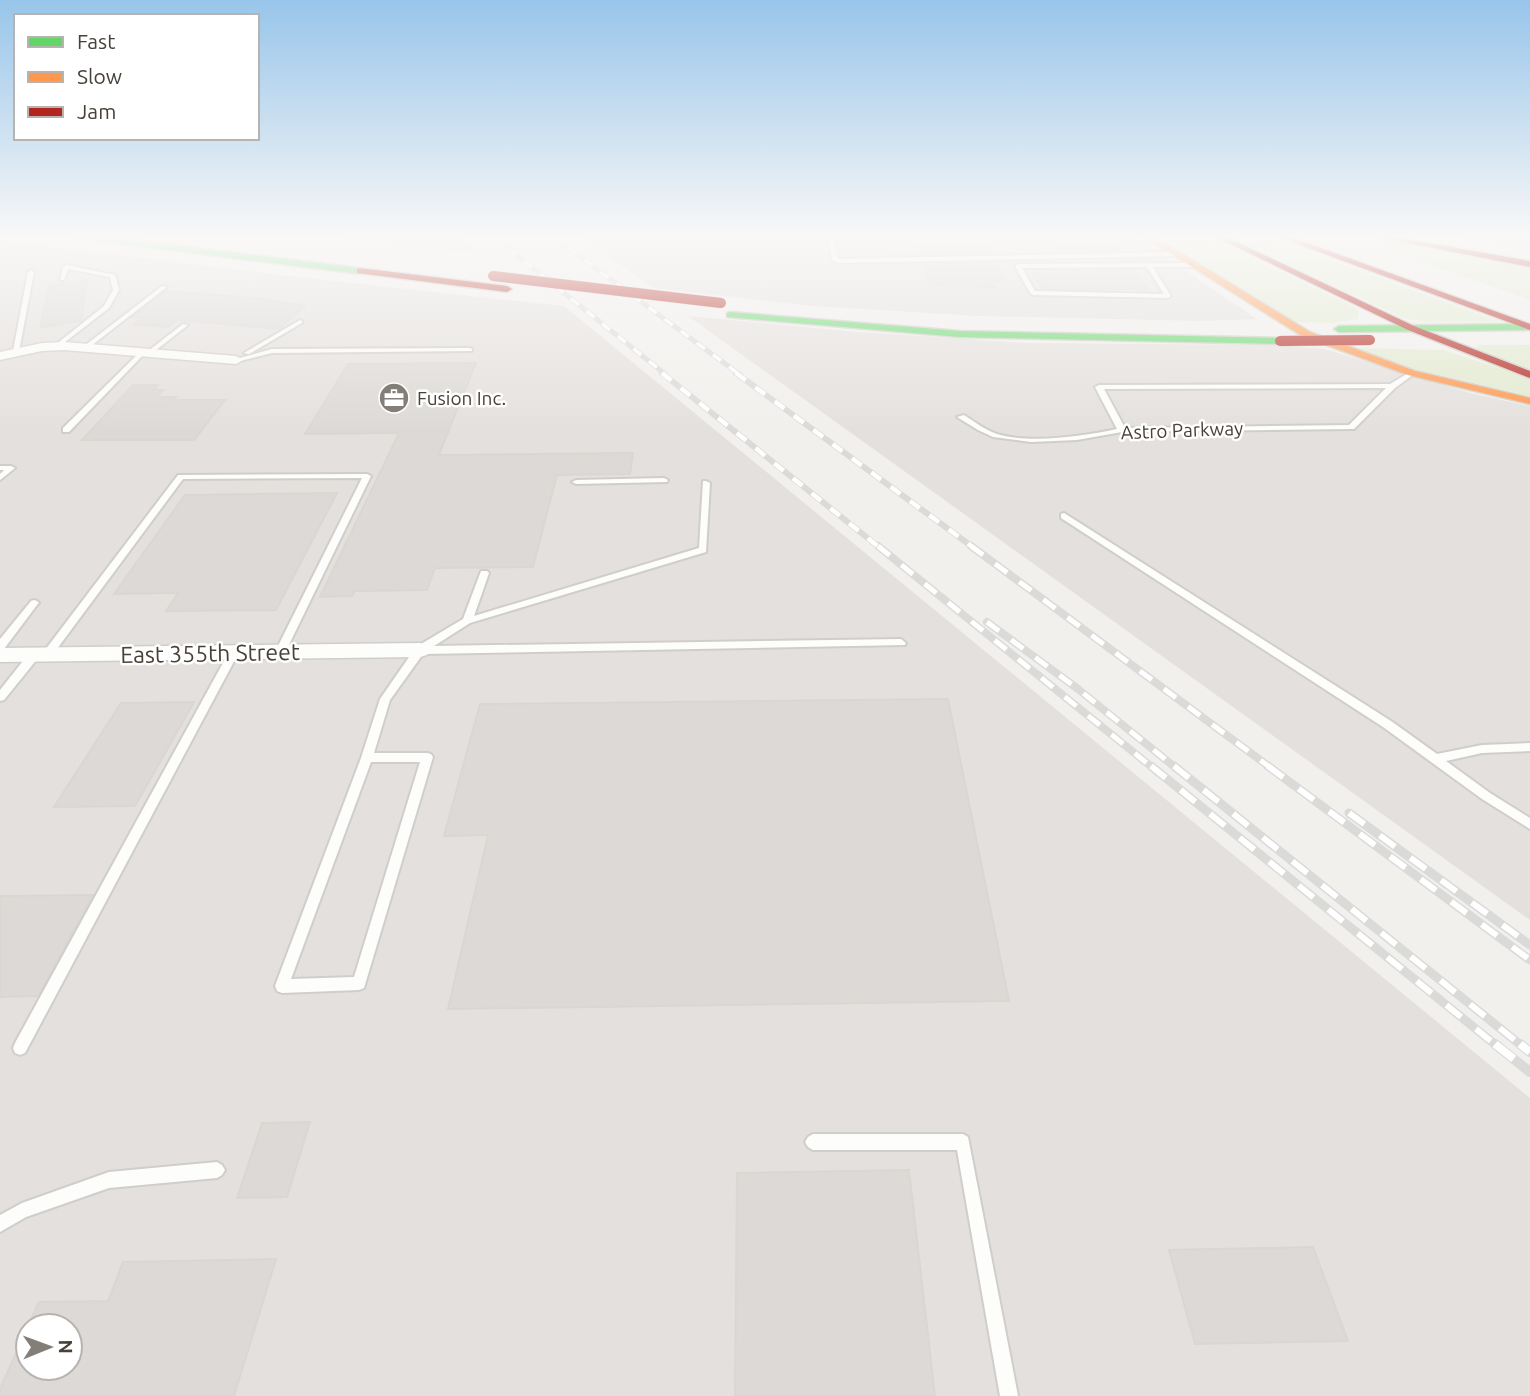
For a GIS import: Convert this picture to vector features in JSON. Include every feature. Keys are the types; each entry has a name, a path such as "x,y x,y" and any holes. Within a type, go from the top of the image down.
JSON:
{"main road":[{"path":"639,301 960,334 1280,341 1530,338"},
{"path":"670,301 725,309 1001,323 1256,329 1530,327"},
{"path":"1252,301 1306,334 1412,373 1530,401"},
{"path":"1355,301 1475,356 1530,375"},
{"path":"1459,301 1530,327"}],"street":[{"path":"0,356 16,351 56,347 236,360"},
{"name":"East 355th Street","path":"0,655 419,650"}],"lane":[{"path":"16,351 25,301"},
{"path":"56,347 107,307 110,301"},
{"path":"85,348 145,301"},
{"path":"236,360 300,322"},
{"path":"66,429 146,353 185,325"},
{"path":"236,360 272,351 470,350"},
{"name":"Astro Parkway","path":"961,417 999,437 1093,437 1122,430 1351,427 1392,386 1412,373"},
{"path":"1122,430 1098,387 1392,386"},
{"path":"0,468 10,468 0,478"},
{"path":"0,696 40,654 181,477 367,476 280,652"},
{"path":"576,482 664,480"},
{"path":"367,758 427,757 359,983 282,986 367,758 386,699 419,650 467,621 703,550 706,483"},
{"path":"1064,516 1387,724 1530,824"},
{"path":"467,621 484,573"},
{"path":"0,646 34,603"},
{"path":"419,650 901,643"},
{"path":"20,1048 234,652"},
{"path":"1434,759 1482,749 1530,747"},
{"path":"813,1142 964,1142 1009,1396"},
{"path":"0,1224 22,1211 109,1180 217,1170"}],"shaded area":[{"path":"0,301 519,301 564,306 1530,1098 1530,1396 0,1396"},
{"path":"769,301 1231,301 1257,319 1201,321 978,316"},
{"path":"688,316 859,332 1027,343 1274,345 1325,349 1470,393 1530,406 1530,920"}],"green space":[{"path":"1258,301 1342,301 1359,312 1358,319 1332,323 1291,322"},
{"path":"1367,301 1443,301 1500,322 1430,322 1406,319"},
{"path":"1477,345 1530,345 1530,373 1478,350"},
{"path":"1352,348 1443,350 1530,378 1530,396 1406,367"}],"building":[{"path":"46,301 84,301 81,321 40,328"},
{"path":"153,301 277,301 305,306 279,329 177,320 168,327 134,325 144,317 133,317"},
{"path":"476,363 439,455 633,453 630,474 557,475 533,567 435,568 427,590 355,591 352,596 320,597 399,433 305,434 348,364"},
{"path":"133,385 158,385 154,390 163,390 156,397 176,397 173,400 225,400 194,440 82,440"},
{"path":"337,493 276,610 166,611 178,593 114,594 185,495"},
{"path":"948,699 1009,1001 448,1009 488,835 444,836 480,704"},
{"path":"194,702 135,806 54,807 121,703"},
{"path":"93,895 38,996 0,997 0,896"},
{"path":"310,1122 287,1197 237,1198 262,1123"},
{"path":"909,1170 935,1396 735,1396 737,1173"},
{"path":"1313,1247 1348,1341 1195,1344 1169,1250"},
{"path":"276,1259 234,1396 0,1396 0,1389 14,1358 14,1382 84,1382 84,1312 34,1312 39,1302 108,1301 123,1262"}],"railway":[{"path":"574,301 665,374"},
{"path":"640,301 739,374"},
{"path":"662,373 880,548"},
{"path":"736,373 974,548"},
{"path":"878,546 1153,768"},
{"path":"971,546 1271,768"},
{"path":"987,622 1078,689 1176,768"},
{"path":"1151,766 1497,1046"},
{"path":"1174,766 1522,1046"},
{"path":"1268,766 1530,960"},
{"path":"1349,813 1530,945"},
{"path":"1495,1044 1530,1072"},
{"path":"1520,1044 1530,1052"}],"traffic: fast":[{"path":"730,315 960,334 1280,341"},
{"path":"1339,329 1530,327"}],"traffic: slow":[{"path":"1253,301 1306,334 1412,373 1530,401"}],"traffic: jam":[{"path":"705,301 721,303"},
{"path":"1354,301 1450,345 1530,375"},
{"path":"1459,301 1530,327"},
{"path":"1280,341 1370,340"}],"place":[{"name":"Fusion Inc.","path":"394,398"}]}
